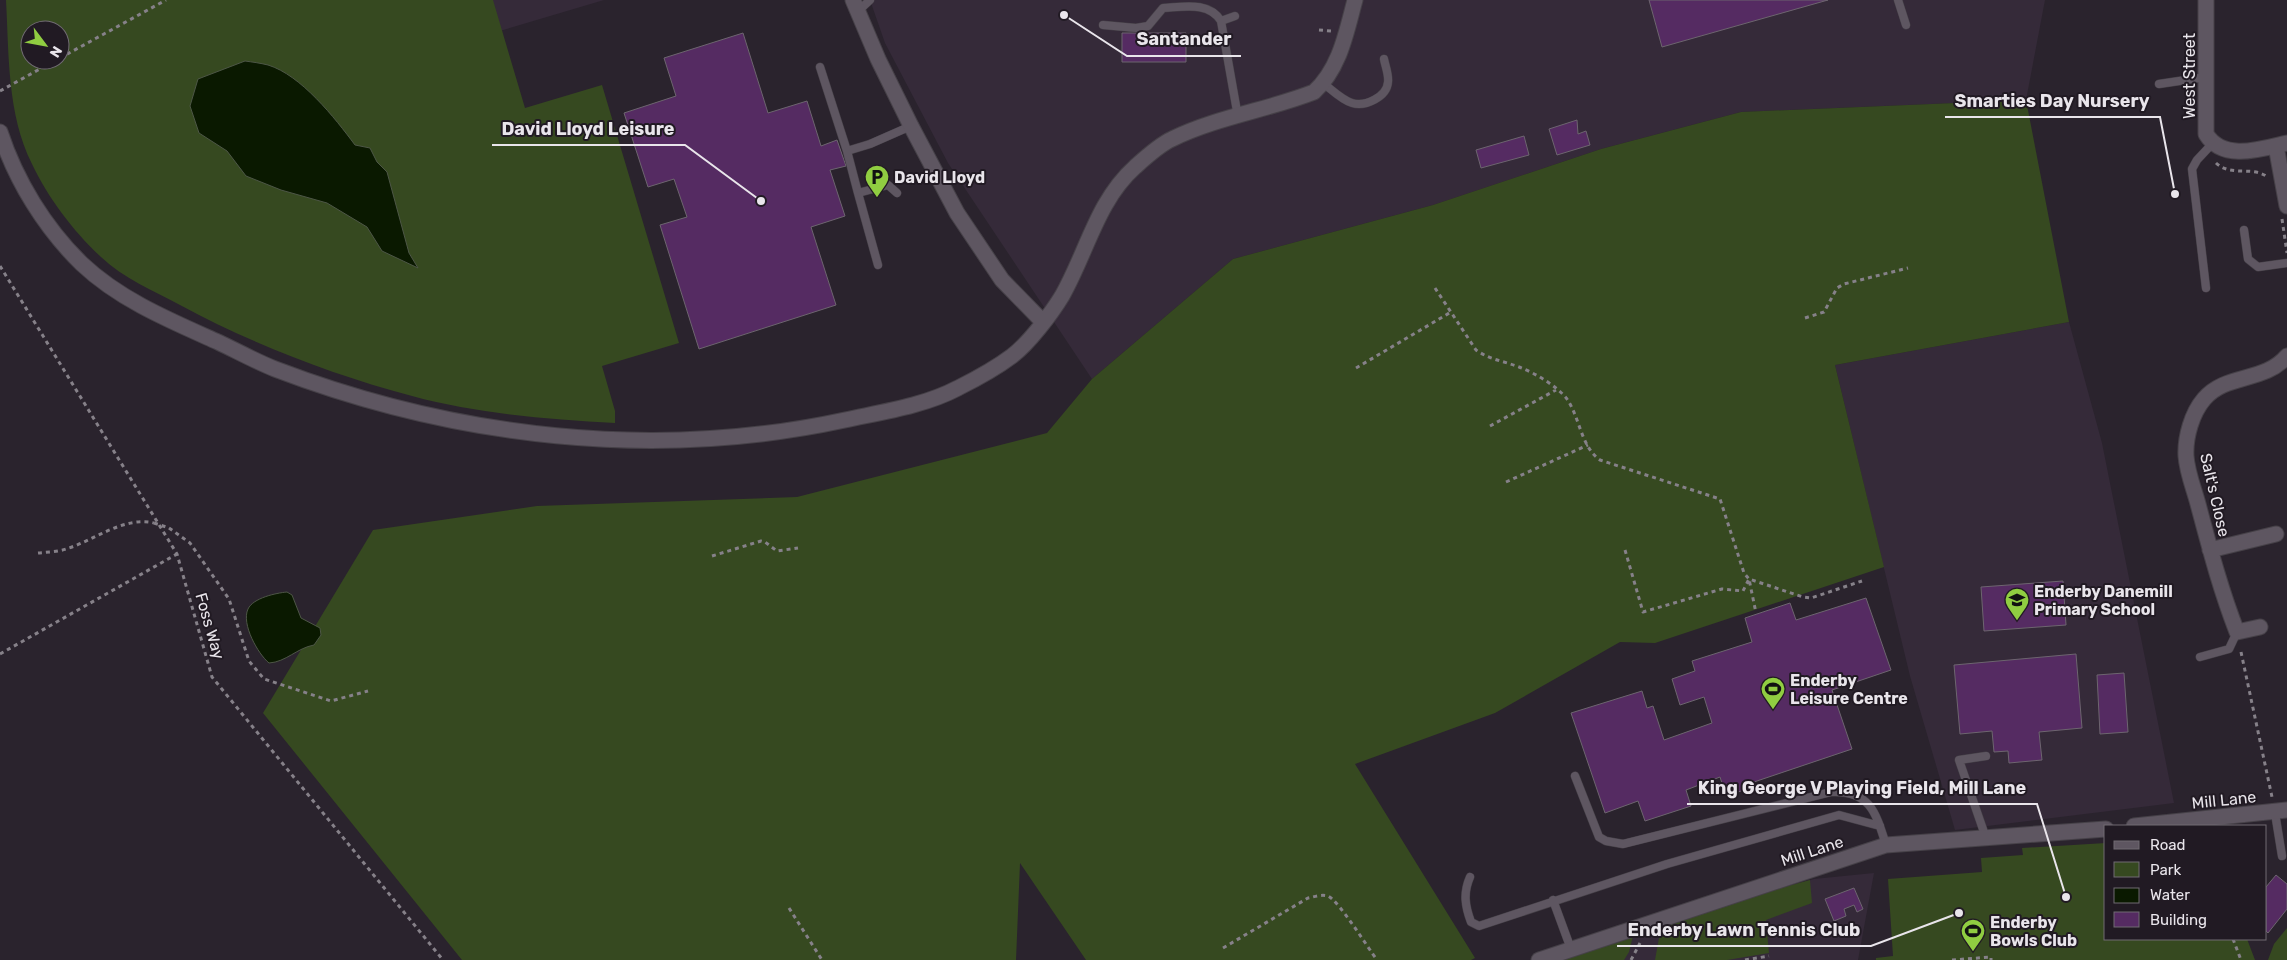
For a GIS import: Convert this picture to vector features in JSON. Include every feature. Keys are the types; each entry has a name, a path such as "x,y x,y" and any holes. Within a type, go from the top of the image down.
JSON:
{"street":[{"path":"0,132 10,164 50,229 84,266 123,294 173,322 272,368 416,414 511,432 600,440 659,442 740,436 820,425 901,408 955,390 1014,355 1043,322 1062,296 1100,212 1131,171 1170,139 1314,92 1323,83 1334,66 1343,45 1355,0"},
{"name":"West Street","path":"2206,0 2206,134 2215,146"},
{"path":"855,6 911,126 957,213 1002,280 1043,322"},
{"path":"2215,146 2232,152 2281,145 2287,206"},
{"name":"Salt's Close","path":"2237,632 2219,586 2186,456 2190,425 2205,398 2233,380 2258,376 2280,364 2287,356"},
{"name":"Salt's Close","path":"2210,550 2276,534"},
{"path":"2237,632 2260,627"},
{"name":"Mill Lane","path":"2144,825 2281,812"},
{"name":"Mill Lane","path":"1539,960 1886,845 2104,829"}],"lane":[{"path":"855,6 870,0"},
{"path":"1898,0 1906,25"},
{"path":"1103,25 1136,28 1148,26 1163,8 1207,8 1216,14 1221,21 1238,117"},
{"path":"1221,21 1235,16"},
{"path":"1323,83 1351,103 1362,104 1377,98 1384,92 1388,82 1384,59"},
{"path":"820,67 847,151 878,265"},
{"path":"2159,84 2206,78"},
{"path":"847,151 870,144 911,126"},
{"path":"2206,288 2192,169 2197,160 2215,146"},
{"path":"858,192 888,185 898,193"},
{"path":"2244,230 2248,259 2258,267 2287,263"},
{"path":"2200,657 2229,649 2237,632"},
{"path":"1986,756 1959,760 1987,838"},
{"path":"1575,776 1599,837 1606,842 1623,844 1831,792 1848,791 1860,796 1870,806 1880,826 1886,845"},
{"path":"2281,812 2282,856"},
{"path":"1470,877 1464,895 1470,920 1474,925 1489,923 1553,900 1667,864 1840,815 1880,826"},
{"path":"1553,900 1571,948"}],"path":[{"path":"70,53 166,0"},
{"path":"0,91 38,70"},
{"name":"Foss Way","path":"0,266 177,554 212,677 443,960"},
{"path":"1805,318 1824,312 1837,288 1844,284 1908,268"},
{"path":"1435,288 1476,350 1485,356 1518,366 1567,399 1592,454 1600,460 1720,499 1744,573 1749,579 1756,613"},
{"path":"1356,368 1450,312"},
{"path":"1490,426 1556,390"},
{"path":"1506,482 1588,445"},
{"path":"38,553 70,548 130,522 141,520 169,528 190,543 229,600 249,661 264,679 331,700 368,692"},
{"path":"712,556 761,541 777,551 798,548"},
{"path":"1625,550 1643,612 1722,589 1743,591 1749,579"},
{"path":"0,654 177,554"},
{"path":"1749,579 1811,598 1862,581"},
{"path":"2237,632 2281,812"},
{"path":"1223,948 1308,898 1328,896 1337,904 1376,960"},
{"path":"789,908 822,960"},
{"path":"2233,940 2241,960"},
{"path":"1745,960 1769,956"},
{"path":"1952,960 1991,956 1991,960"}],"shaded area":[{"path":"484,0 604,0 493,33"},
{"path":"870,0 2045,0 2026,100 1741,112 1601,149 1433,205 1233,259 1092,379 948,163 885,43"},
{"name":"Enderby Danemill Primary School","path":"2069,322 2102,443 2174,803 1955,830 1910,676 1835,365"},
{"path":"1874,873 1858,960 1558,960 1701,910 1814,879"}],"green space":[{"path":"6,0 493,0 525,108 602,85 679,343 602,366 615,411 615,423 488,411 437,402 382,388 264,345 207,319 139,284 110,265 81,237 62,214 38,177 24,145 14,104 9,62"},
{"path":"2026,100 2069,322 1835,365 1884,567 1655,643 1620,642 1495,713 1355,764 1475,958 1471,960 1086,960 1020,863 1016,960 462,960 263,713 373,530 537,506 797,497 1047,433 1092,379 1233,259 1433,205 1601,149 1741,112"},
{"path":"2104,843 2104,940 2247,940 2255,960 1876,960 1876,958 1893,956 1888,879 1982,872 1981,858 2023,855 2022,848"},
{"path":"1810,880 1812,903 1766,920 1769,953 1727,960 1655,960 1662,921"},
{"path":"2287,928 2287,960 2268,960 2274,944"},
{"path":"1634,932 1629,952 1624,960 1559,960"}],"water":[{"path":"245,61 268,65 293,78 327,110 355,145 370,148 377,162 387,172 409,253 418,268 382,251 367,227 327,203 281,190 246,176 227,151 199,133 190,106 198,79"},
{"path":"287,592 292,595 301,618 320,628 321,635 314,645 281,660 269,663 260,653 252,638 246,615 251,605 260,599"}],"building":[{"path":"1649,0 1828,0 1662,47"},
{"path":"743,33 768,113 807,101 821,146 837,140 846,166 830,170 845,216 811,227 836,305 699,349 660,225 687,217 674,179 648,187 624,113 676,96 664,58"},
{"path":"1122,33 1186,33 1186,62 1122,62"},
{"path":"1577,120 1578,134 1586,131 1590,145 1557,155 1549,129"},
{"path":"1524,136 1529,155 1481,168 1476,150"},
{"path":"2063,581 2066,625 1984,631 1981,587"},
{"name":"Enderby Leisure Centre","path":"1866,598 1891,670 1832,690 1852,749 1745,785 1747,789 1726,796 1720,777 1686,790 1691,806 1645,821 1638,801 1605,813 1571,713 1642,691 1647,708 1653,706 1664,740 1712,723 1704,697 1680,705 1672,679 1695,671 1692,661 1752,642 1745,618 1790,603 1796,620"},
{"path":"2076,654 2082,728 2039,732 2042,760 2009,763 2008,751 1994,752 1992,731 1960,734 1954,665"},
{"path":"2124,673 2128,732 2100,734 2097,675"},
{"path":"2276,875 2287,884 2287,909 2268,933 2267,932 2267,886"},
{"path":"1854,888 1863,909 1857,912 1854,905 1844,909 1846,916 1834,921 1825,899"}],"place":[{"name":"Santander","path":"1064,15"},
{"name":"Smarties Day Nursery","path":"2175,194"},
{"name":"David Lloyd","path":"877,198"},
{"name":"David Lloyd Leisure","path":"761,201"},
{"name":"Enderby Danemill Primary School","path":"2017,621"},
{"name":"Enderby Leisure Centre","path":"1773,710"},
{"name":"King George V Playing Field, Mill Lane","path":"2066,897"},
{"name":"Enderby Lawn Tennis Club","path":"1959,913"},
{"name":"Enderby Bowls Club","path":"1973,952"}]}
